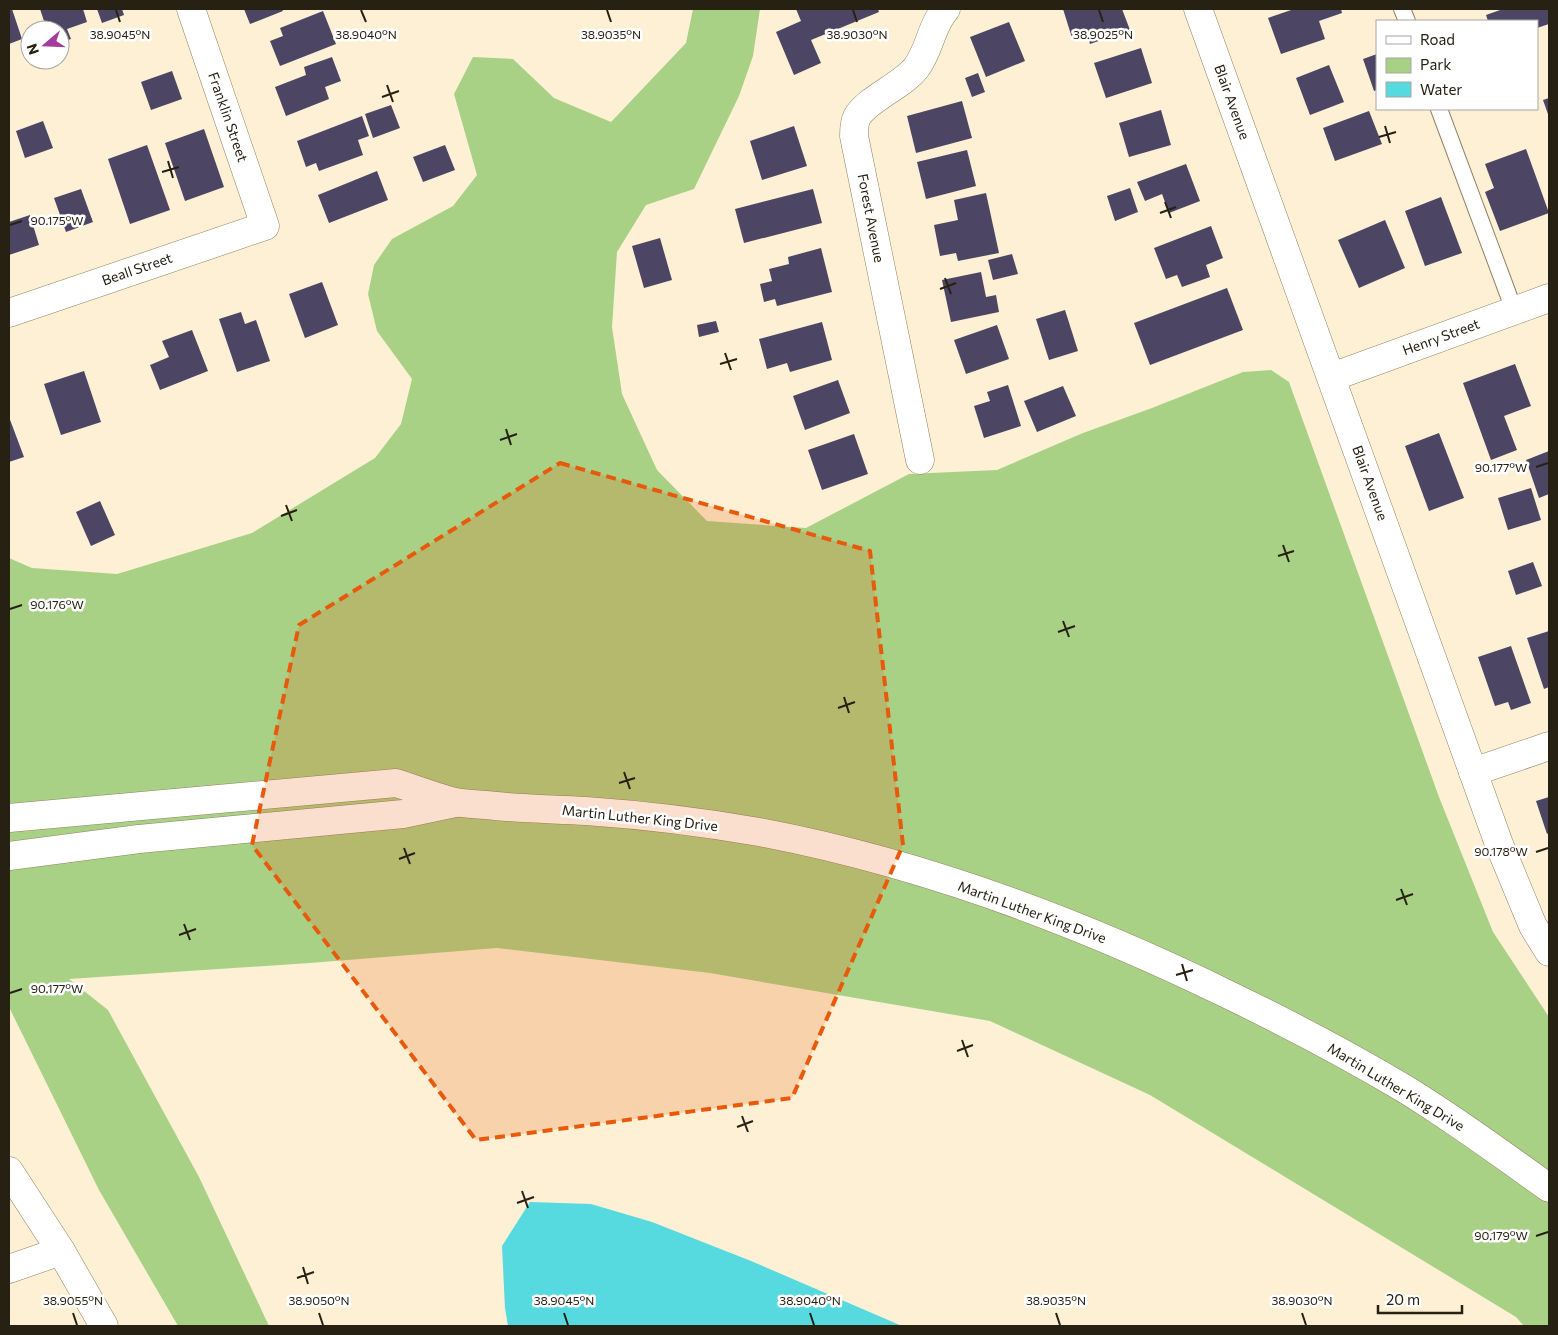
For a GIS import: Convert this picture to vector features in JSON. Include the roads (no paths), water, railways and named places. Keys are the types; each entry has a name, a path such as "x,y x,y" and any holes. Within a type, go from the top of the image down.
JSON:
{"main road":[{"name":"Franklin Street","path":"191,9 265,226"},
{"name":"Forest Avenue","path":"920,460 854,136 854,126 862,110 904,80 916,68 946,9"},
{"name":"Blair Avenue","path":"1198,9 1499,844 1533,926 1549,952"},
{"name":"Beall Street","path":"9,313 265,226"},
{"name":"Henry Street","path":"1332,377 1549,298"},
{"path":"1473,772 1549,746"},
{"path":"9,818 396,783 457,802"},
{"path":"9,856 139,838 403,814 457,802"},
{"name":"Martin Luther King Drive","path":"457,802 705,823 827,847 878,860 997,897 1124,946 1273,1016 1404,1089 1457,1123 1549,1188"},
{"path":"9,1171 61,1252 104,1326"},
{"path":"9,1269 61,1252"}],"lane":[{"path":"1439,110 1514,310"}],"water":[{"path":"530,1202 591,1204 652,1222 751,1261 902,1326 508,1326 505,1308 502,1246"}]}
